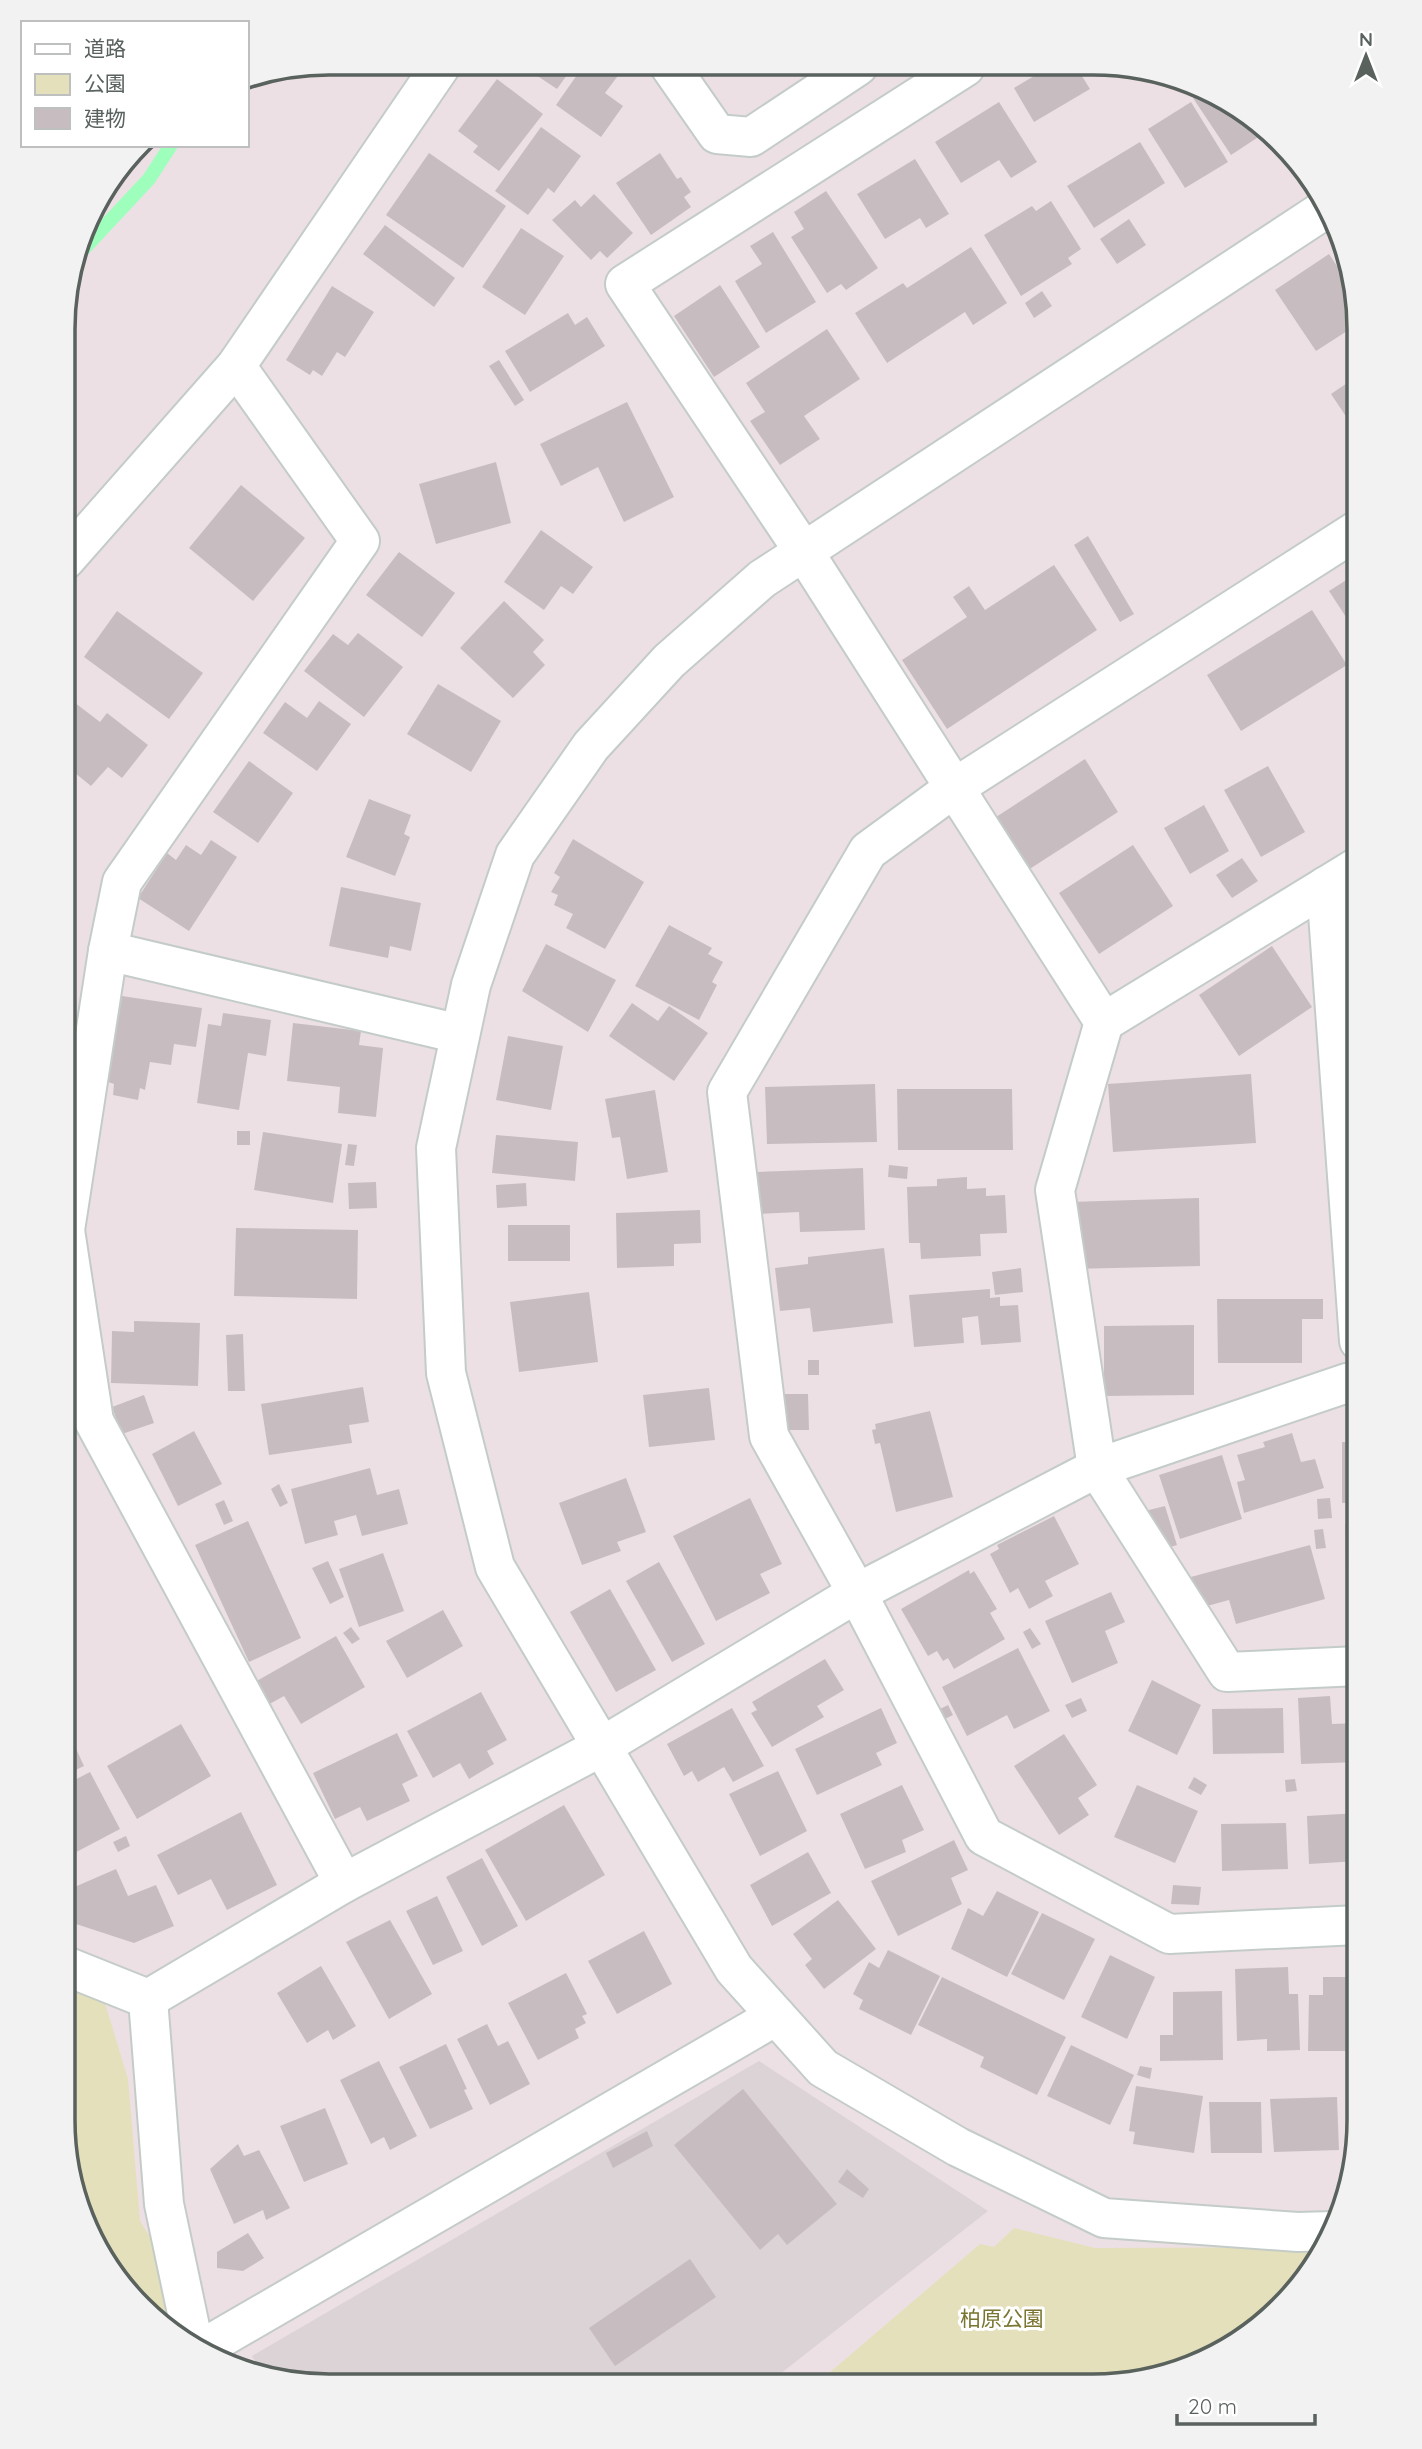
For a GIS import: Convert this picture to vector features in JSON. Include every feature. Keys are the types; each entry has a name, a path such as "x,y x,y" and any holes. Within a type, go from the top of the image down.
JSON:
{"street":[{"path":"75,549 236,366 434,75"},
{"path":"676,75 717,134 751,137 844,75"},
{"path":"952,75 625,284 804,552 1104,1022"},
{"path":"1319,213 762,579 669,661 591,746 515,855 471,985 436,1148 446,1373 495,1567 734,1969 823,2068 958,2147 1104,2218 1321,2231"},
{"path":"75,1165 121,883 360,541 236,366"},
{"path":"1347,537 954,788 868,851 727,1092 769,1436 857,1593 984,1836 1169,1934 1347,1926"},
{"path":"1347,873 1104,1022 1055,1189 1097,1468 1227,1672 1347,1667"},
{"path":"1326,886 1347,1176"},
{"path":"108,951 460,1034"},
{"path":"75,1296 94,1421 344,1883"},
{"path":"148,1999 344,1883 601,1746 857,1593 1097,1468 1347,1383"},
{"path":"75,1970 148,1999"},
{"path":"148,1999 164,2204 191,2333"},
{"path":"210,2344 776,2016"}],"shaded area":[{"path":"759,2061 988,2211 780,2374 330,2374 280,2369 256,2363 252,2356"}],"green space":[{"path":"75,1948 98,1980 128,2079 140,2221 221,2349 188,2331 162,2311 138,2287 109,2247 89,2201 77,2153 75,2119"},
{"name":"柏原公園","path":"1014,2228 1095,2248 1313,2247 1284,2287 1260,2311 1234,2331 1205,2348 1158,2365 1126,2372 1092,2374 828,2374 980,2244 994,2247"}],"building":[{"path":"536,75 567,75 557,89"},
{"path":"577,75 618,75 605,93 623,106 601,137 556,105"},
{"path":"1036,75 1081,75 1090,89 1034,122 1014,88"},
{"path":"497,79 543,114 499,171 473,152 478,146 458,131"},
{"path":"1193,98 1220,109 1259,137 1231,155"},
{"path":"999,102 1037,162 1011,178 999,160 961,183 935,142"},
{"path":"1191,102 1228,162 1185,188 1148,129"},
{"path":"541,127 581,156 554,193 548,188 528,215 495,191"},
{"path":"1140,142 1165,183 1094,228 1067,186"},
{"path":"429,153 506,206 463,268 386,215"},
{"path":"660,153 677,179 681,177 691,192 684,197 691,207 651,235 616,183"},
{"path":"915,159 949,214 926,228 920,218 885,239 857,194"},
{"path":"826,191 878,268 846,290 841,284 827,293 791,237 804,229 794,212"},
{"path":"594,194 633,233 607,258 600,251 591,260 552,220 575,200 581,207"},
{"path":"1051,201 1081,249 1068,258 1072,264 1021,296 984,235 1032,206 1036,211"},
{"path":"1129,219 1146,245 1117,264 1100,239"},
{"path":"385,225 455,278 434,307 363,254"},
{"path":"521,228 564,256 525,315 482,287"},
{"path":"773,232 816,302 766,333 735,281 762,264 750,246"},
{"path":"971,247 1007,303 973,325 965,312 887,363 855,313 903,283 907,288"},
{"path":"1329,254 1339,270 1342,280 1347,331 1316,351 1275,290"},
{"path":"720,285 760,347 714,377 674,316"},
{"path":"332,286 374,312 345,357 337,352 322,376 313,370 310,375 286,360"},
{"path":"1042,291 1052,306 1034,318 1025,303"},
{"path":"568,313 575,325 587,317 605,346 530,392 505,351"},
{"path":"827,329 860,379 804,416 820,439 780,465 750,421 765,412 746,383"},
{"path":"499,360 524,400 515,406 489,366"},
{"path":"1347,383 1347,418 1331,394"},
{"path":"627,402 674,497 624,522 598,467 561,486 540,444"},
{"path":"496,462 511,523 436,544 419,484"},
{"path":"241,485 305,538 253,601 189,548"},
{"path":"541,530 593,567 573,594 561,586 544,610 504,582"},
{"path":"1088,536 1134,614 1120,622 1074,545"},
{"path":"399,552 455,593 422,637 366,595"},
{"path":"1054,565 1097,630 947,729 902,660 967,617 953,597 969,586 985,610"},
{"path":"1347,580 1347,619 1329,591"},
{"path":"504,601 544,640 533,652 545,665 513,698 460,648"},
{"path":"1312,610 1347,665 1241,731 1207,675"},
{"path":"117,611 203,673 169,719 84,657"},
{"path":"358,633 403,667 364,717 304,671 333,634 348,645"},
{"path":"438,684 501,721 471,772 407,734"},
{"path":"319,701 351,724 317,771 263,733 285,702 307,718"},
{"path":"75,703 100,722 107,713 148,745 122,778 108,767 91,786 75,773"},
{"path":"1085,759 1118,812 1025,872 990,821"},
{"path":"249,761 293,793 258,843 213,812"},
{"path":"1268,766 1305,832 1261,857 1224,790"},
{"path":"369,799 411,815 404,834 410,837 395,876 346,857"},
{"path":"1204,805 1229,851 1190,874 1164,828"},
{"path":"573,839 644,882 605,949 566,928 573,914 554,905 558,895 551,892 560,877 554,873"},
{"path":"211,840 237,857 189,931 138,898 167,853 176,860 186,845 201,855"},
{"path":"1133,845 1173,906 1099,954 1059,893"},
{"path":"1242,858 1258,881 1232,898 1216,875"},
{"path":"341,887 421,903 411,951 390,946 388,958 329,946"},
{"path":"669,925 712,948 708,954 723,962 712,982 717,985 699,1020 635,986"},
{"path":"546,944 616,980 588,1032 522,991"},
{"path":"1272,946 1312,1007 1239,1056 1199,995"},
{"path":"122,996 202,1008 196,1047 174,1044 171,1065 150,1062 145,1090 140,1088 138,1100 113,1095 114,1084 108,1082"},
{"path":"632,1003 658,1021 669,1006 708,1033 674,1081 609,1036"},
{"path":"223,1013 271,1020 266,1056 248,1053 239,1110 197,1103 208,1024 221,1026"},
{"path":"293,1023 361,1031 359,1045 383,1048 376,1117 338,1113 340,1087 287,1081"},
{"path":"508,1036 563,1046 551,1110 496,1100"},
{"path":"1251,1074 1256,1143 1113,1152 1108,1084"},
{"path":"875,1084 877,1142 767,1144 765,1087"},
{"path":"897,1089 1012,1089 1013,1150 898,1150"},
{"path":"655,1090 668,1172 627,1179 620,1137 612,1138 605,1099"},
{"path":"237,1131 250,1131 250,1145 237,1145"},
{"path":"263,1132 342,1144 333,1203 254,1190"},
{"path":"496,1135 578,1142 575,1181 492,1173"},
{"path":"348,1144 357,1145 354,1166 345,1165"},
{"path":"889,1165 908,1167 907,1179 888,1177"},
{"path":"863,1168 865,1230 800,1232 799,1212 759,1214 758,1172"},
{"path":"967,1177 967,1189 986,1188 986,1196 1005,1195 1007,1233 980,1234 981,1256 921,1259 920,1243 909,1243 907,1187 937,1186 937,1179"},
{"path":"376,1182 377,1208 349,1209 348,1183"},
{"path":"526,1183 527,1206 497,1208 496,1185"},
{"path":"1199,1198 1200,1266 1070,1269 1069,1202"},
{"path":"700,1210 701,1243 674,1244 674,1266 617,1268 616,1213"},
{"path":"508,1225 570,1225 570,1261 508,1261"},
{"path":"236,1228 358,1230 357,1299 234,1296"},
{"path":"884,1248 893,1323 813,1332 810,1308 780,1311 775,1268 808,1264 808,1257"},
{"path":"1021,1268 1023,1292 995,1295 992,1272"},
{"path":"990,1289 990,1298 1000,1297 1000,1306 1018,1305 1021,1342 981,1345 978,1316 962,1318 964,1343 914,1347 909,1295"},
{"path":"589,1292 598,1362 519,1372 510,1302"},
{"path":"1217,1299 1323,1299 1323,1319 1302,1319 1302,1363 1218,1363"},
{"path":"134,1321 200,1323 198,1386 111,1383 112,1331 134,1332"},
{"path":"1194,1325 1194,1395 1104,1396 1104,1326"},
{"path":"243,1334 245,1391 228,1391 226,1335"},
{"path":"808,1360 819,1360 819,1375 808,1375"},
{"path":"363,1387 369,1422 349,1425 352,1443 269,1455 261,1404"},
{"path":"709,1388 715,1440 649,1447 643,1395"},
{"path":"780,1394 808,1394 809,1430 781,1430"},
{"path":"144,1395 154,1423 122,1434 112,1407"},
{"path":"930,1411 953,1497 896,1512 880,1443 875,1444 872,1430 876,1429 875,1424"},
{"path":"194,1431 222,1484 178,1506 152,1454"},
{"path":"1292,1433 1301,1462 1315,1459 1324,1488 1244,1513 1237,1482 1245,1480 1237,1455 1265,1447 1263,1442"},
{"path":"1342,1442 1347,1442 1347,1503 1342,1503"},
{"path":"1222,1455 1242,1519 1180,1539 1159,1475"},
{"path":"370,1468 377,1495 399,1489 408,1524 362,1536 356,1515 334,1521 338,1535 305,1544 291,1489"},
{"path":"626,1478 646,1532 617,1542 621,1551 582,1565 559,1503"},
{"path":"279,1484 288,1503 280,1507 271,1489"},
{"path":"750,1498 782,1564 760,1574 770,1593 716,1621 673,1536"},
{"path":"1330,1498 1332,1518 1318,1519 1317,1499"},
{"path":"224,1500 233,1521 224,1525 215,1504"},
{"path":"1165,1506 1177,1545 1157,1551 1145,1511"},
{"path":"1054,1516 1079,1564 1045,1581 1053,1596 1029,1609 1018,1588 1010,1593 990,1554 999,1549 997,1545"},
{"path":"248,1521 301,1638 249,1662 195,1545"},
{"path":"1345,1524 1347,1524 1347,1582"},
{"path":"1323,1529 1326,1548 1316,1549 1314,1530"},
{"path":"1310,1545 1325,1599 1236,1624 1229,1600 1196,1609 1187,1578"},
{"path":"383,1553 404,1611 359,1627 339,1569"},
{"path":"328,1561 344,1597 330,1604 312,1568"},
{"path":"659,1562 705,1644 672,1662 626,1581"},
{"path":"969,1570 970,1574 974,1571 997,1609 990,1613 1005,1639 954,1669 948,1658 943,1661 937,1651 928,1656 901,1609"},
{"path":"610,1589 656,1670 616,1692 570,1612"},
{"path":"1111,1592 1125,1622 1105,1631 1118,1663 1072,1683 1045,1621"},
{"path":"443,1610 463,1646 407,1678 386,1641"},
{"path":"351,1627 360,1639 352,1644 343,1633"},
{"path":"1030,1628 1041,1644 1032,1649 1023,1632"},
{"path":"336,1636 365,1687 301,1724 284,1696 266,1706 253,1683"},
{"path":"1018,1648 1050,1711 1014,1729 1007,1715 967,1736 942,1687"},
{"path":"825,1659 844,1690 817,1706 824,1717 772,1747 751,1713 757,1710 752,1702"},
{"path":"1152,1680 1201,1705 1177,1755 1128,1731"},
{"path":"481,1692 507,1740 487,1751 494,1764 469,1779 460,1763 433,1778 407,1731"},
{"path":"1330,1696 1332,1724 1347,1723 1347,1762 1301,1764 1298,1698"},
{"path":"1081,1698 1087,1711 1072,1718 1065,1705"},
{"path":"948,1705 953,1715 941,1721 936,1711"},
{"path":"732,1708 764,1766 733,1782 724,1767 698,1782 692,1771 684,1776 667,1744"},
{"path":"881,1708 897,1743 876,1753 882,1765 817,1795 795,1749"},
{"path":"1283,1708 1284,1753 1213,1754 1212,1709"},
{"path":"181,1724 211,1776 137,1819 107,1766"},
{"path":"397,1733 418,1776 402,1784 410,1801 367,1821 360,1807 335,1819 313,1773"},
{"path":"1064,1734 1097,1785 1078,1798 1089,1815 1059,1835 1014,1766"},
{"path":"75,1746 84,1766 75,1770"},
{"path":"778,1771 807,1831 760,1856 729,1794"},
{"path":"90,1772 120,1829 75,1853 75,1780"},
{"path":"1194,1777 1207,1785 1201,1795 1188,1788"},
{"path":"1295,1779 1297,1791 1286,1792 1285,1780"},
{"path":"902,1785 924,1830 902,1840 906,1852 865,1869 840,1814"},
{"path":"1137,1785 1198,1811 1175,1863 1114,1837"},
{"path":"564,1805 605,1875 526,1921 485,1850"},
{"path":"241,1812 277,1885 227,1910 211,1879 178,1895 157,1855"},
{"path":"1347,1814 1347,1862 1309,1864 1307,1816"},
{"path":"1286,1823 1288,1869 1222,1871 1221,1824"},
{"path":"126,1836 130,1846 118,1852 113,1842"},
{"path":"954,1840 968,1870 951,1878 962,1904 898,1936 871,1881"},
{"path":"808,1852 831,1893 772,1926 750,1885"},
{"path":"482,1858 518,1926 482,1946 446,1877"},
{"path":"116,1869 128,1896 156,1885 174,1926 134,1943 76,1924 75,1887"},
{"path":"1173,1885 1201,1887 1199,1905 1171,1904"},
{"path":"997,1891 1039,1912 1007,1977 951,1949 968,1908 983,1916"},
{"path":"437,1896 463,1951 433,1965 406,1911"},
{"path":"838,1900 876,1949 824,1989 805,1965 812,1959 793,1934"},
{"path":"1042,1913 1095,1939 1064,2000 1011,1974"},
{"path":"390,1920 432,1994 389,2019 346,1942"},
{"path":"644,1931 672,1984 617,2014 588,1961"},
{"path":"888,1950 940,1976 911,2035 859,2009 863,2000 853,1994 869,1962 879,1968"},
{"path":"1110,1955 1155,1977 1127,2039 1081,2017"},
{"path":"321,1966 356,2026 333,2040 328,2030 307,2043 277,1993"},
{"path":"1288,1967 1289,1994 1298,1994 1300,2050 1267,2051 1267,2039 1237,2041 1235,1969"},
{"path":"566,1973 587,2014 582,2016 586,2023 575,2029 579,2038 538,2060 508,2003"},
{"path":"942,1977 1066,2037 1037,2095 980,2067 984,2057 918,2025"},
{"path":"1323,1977 1347,1977 1347,2051 1308,2051 1309,1995 1323,1995"},
{"path":"1222,1991 1223,2060 1160,2061 1160,2035 1173,2035 1173,1992"},
{"path":"487,2024 498,2046 508,2041 530,2084 490,2105 457,2039"},
{"path":"446,2044 467,2089 464,2090 473,2109 430,2129 399,2067"},
{"path":"1071,2045 1134,2075 1110,2125 1047,2096"},
{"path":"379,2061 417,2136 390,2150 384,2137 371,2144 340,2080"},
{"path":"1140,2066 1152,2068 1150,2079 1137,2075"},
{"path":"1136,2086 1203,2096 1194,2153 1133,2144 1135,2132 1129,2131"},
{"path":"743,2089 837,2204 787,2245 778,2234 760,2250 674,2145"},
{"path":"1337,2097 1339,2150 1274,2152 1270,2099"},
{"path":"1209,2102 1261,2102 1262,2153 1211,2153"},
{"path":"325,2108 348,2164 304,2182 280,2126"},
{"path":"647,2131 653,2146 613,2168 606,2153"},
{"path":"238,2144 244,2156 259,2150 290,2208 266,2220 263,2210 234,2224 210,2169"},
{"path":"847,2169 869,2189 863,2198 838,2182"},
{"path":"248,2233 264,2258 243,2271 217,2268 217,2252"},
{"path":"690,2259 716,2297 615,2366 589,2328"}],"waterway":[{"path":"92,240 149,179 170,147"}]}
